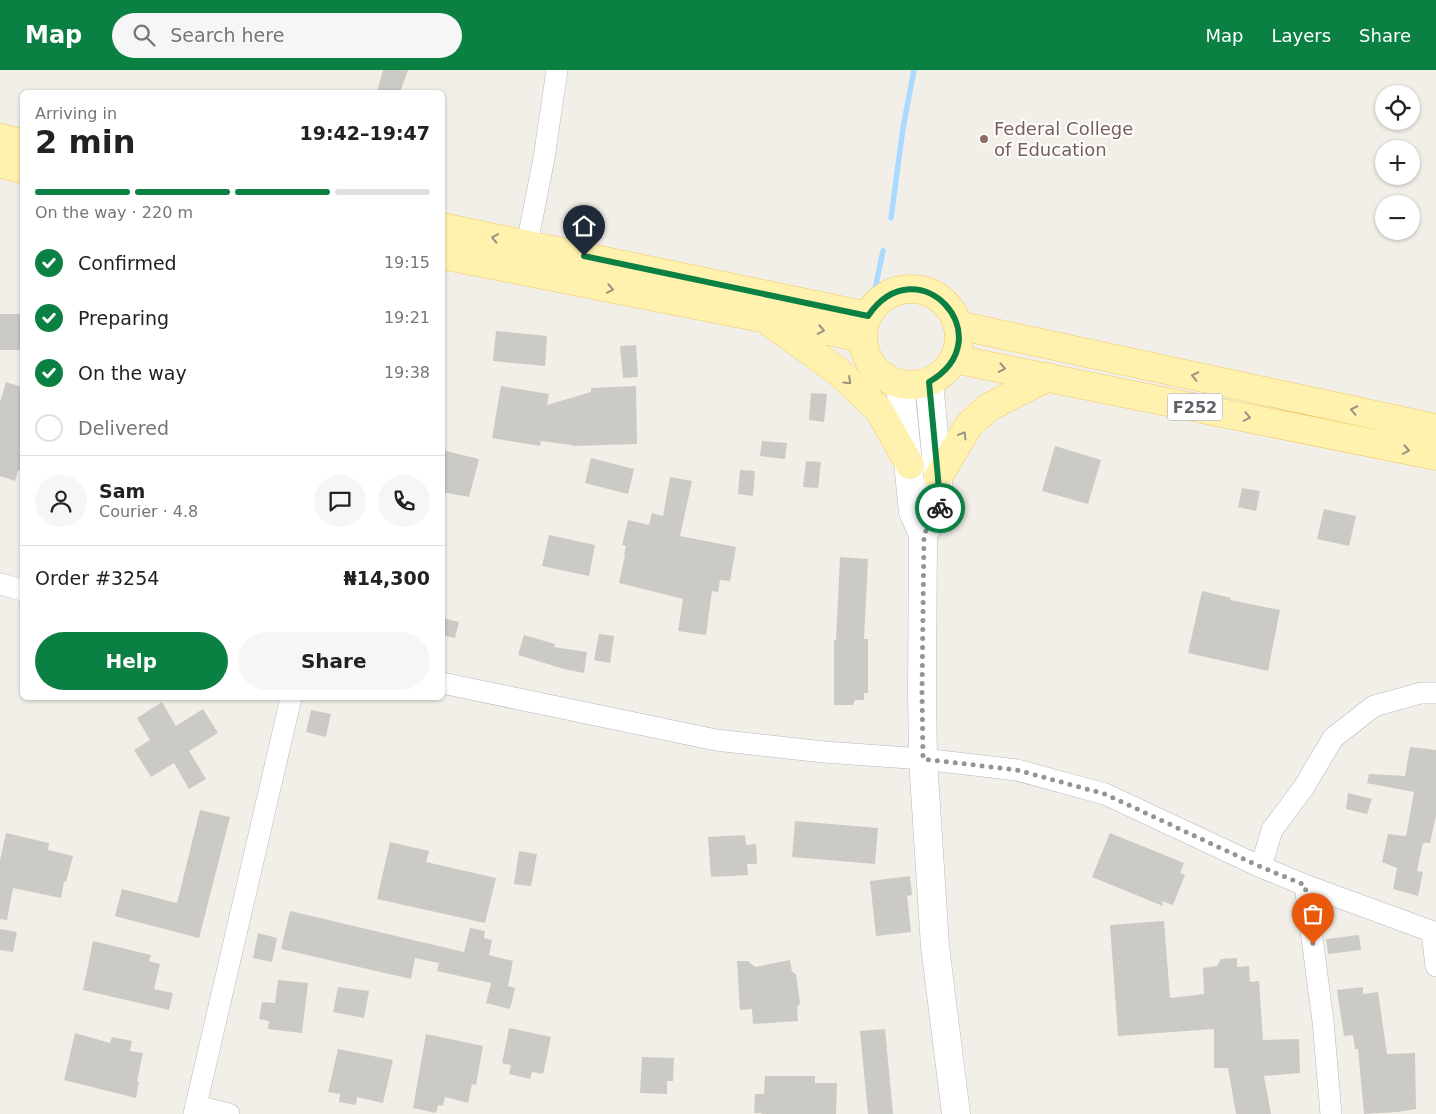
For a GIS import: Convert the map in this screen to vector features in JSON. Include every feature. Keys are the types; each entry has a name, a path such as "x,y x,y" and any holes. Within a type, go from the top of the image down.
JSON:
{"main road":[{"path":"0,138 20,143"},
{"path":"0,164 20,169"},
{"path":"445,228 527,244 866,327"},
{"path":"445,255 767,320 866,327"},
{"path":"916,289 927,292 938,297 946,305 953,314 957,325 959,336 958,348 954,359 943,372 929,382 918,385 895,383 876,370 867,355 866,327 875,306 888,295 904,290 916,289"},
{"path":"767,320 839,372 879,410 910,465"},
{"name":"F252","path":"957,325 1436,428"},
{"name":"F252","path":"954,359 1436,456"},
{"path":"938,478 969,425 989,407 1048,377"},
{"path":"924,534 940,509 929,382"},
{"path":"900,384 910,465 913,512 924,534 922,682 923,759 928,856 935,946 956,1114"}],"street":[{"path":"522,271 544,158 557,70"},
{"path":"0,584 20,589"},
{"path":"445,684 716,740 824,752 923,759 1017,770 1105,794 1261,867 1434,933 1436,966"},
{"path":"1261,867 1272,830 1304,787 1333,738 1374,706 1421,693 1436,693"},
{"path":"229,1114 195,1110 291,700"},
{"path":"1305,885 1322,1021 1331,1114"}],"building":[{"path":"383,70 408,70 401,90 378,90"},
{"path":"0,314 20,314 20,350 0,350"},
{"path":"496,331 547,336 545,366 493,361"},
{"path":"636,345 638,377 623,378 620,346"},
{"path":"6,382 20,386 20,471 18,470 15,481 0,476 0,402"},
{"path":"501,386 549,394 547,405 591,392 591,388 636,386 637,444 572,446 541,441 540,446 492,438"},
{"path":"811,393 827,394 824,422 809,420"},
{"path":"762,441 787,443 785,459 760,456"},
{"path":"1055,446 1101,460 1088,504 1042,491"},
{"path":"445,451 479,459 469,497 445,493"},
{"path":"591,458 634,469 628,494 585,483"},
{"path":"806,461 821,462 818,488 803,487"},
{"path":"740,470 755,471 753,496 738,494"},
{"path":"670,477 692,481 680,536 736,547 730,581 720,580 718,592 712,591 706,635 678,631 683,599 619,583 626,546 622,545 628,520 649,525 652,513 663,516"},
{"path":"1242,488 1260,491 1256,511 1238,507"},
{"path":"1324,509 1356,516 1349,546 1317,539"},
{"path":"549,535 595,545 589,576 542,566"},
{"path":"840,557 868,559 864,639 868,639 868,693 864,693 864,700 855,700 853,705 834,705 834,640 836,640"},
{"path":"1202,591 1231,598 1230,600 1280,610 1268,671 1188,653"},
{"path":"445,619 459,622 455,638 445,636"},
{"path":"599,634 614,636 610,663 594,660"},
{"path":"524,635 555,644 554,647 587,652 584,673 518,655"},
{"path":"162,702 176,726 203,709 218,733 189,751 206,779 189,789 174,763 151,777 134,750 150,740 137,718"},
{"path":"311,710 331,714 326,737 306,732"},
{"path":"1410,747 1436,750 1436,816 1430,843 1423,843 1417,871 1423,872 1418,896 1393,889 1397,868 1382,862 1388,834 1406,836 1414,792 1367,783 1369,774 1405,776"},
{"path":"1348,793 1372,799 1367,814 1346,809"},
{"path":"200,810 230,817 199,938 115,916 122,889 177,903"},
{"path":"795,821 878,828 875,864 792,857"},
{"path":"6,833 49,843 48,850 73,856 66,882 64,881 61,898 13,888 7,920 0,919 0,860"},
{"path":"1110,833 1184,863 1180,873 1185,875 1173,905 1162,901 1163,906 1092,877"},
{"path":"745,835 746,845 756,844 757,864 747,864 748,875 711,877 708,837"},
{"path":"390,842 429,851 426,862 496,878 485,923 377,899"},
{"path":"519,851 537,854 531,886 514,884"},
{"path":"910,876 912,895 907,896 911,932 876,936 870,881"},
{"path":"290,911 464,952 470,928 485,931 484,938 492,940 489,955 513,961 508,986 515,988 510,1009 486,1003 491,983 437,971 439,963 415,958 411,979 281,949"},
{"path":"1164,921 1170,998 1204,994 1203,968 1217,966 1221,959 1237,958 1237,967 1249,966 1250,982 1259,981 1263,1040 1299,1039 1300,1073 1264,1076 1271,1114 1236,1114 1228,1068 1214,1068 1214,1029 1118,1036 1110,925"},
{"path":"0,929 17,932 13,952 0,950"},
{"path":"258,933 277,938 272,962 253,958"},
{"path":"1359,935 1361,950 1328,954 1326,939"},
{"path":"93,941 151,955 149,961 160,964 154,989 173,993 169,1010 83,990"},
{"path":"790,960 792,972 796,974 800,1003 797,1007 798,1021 753,1024 752,1009 740,1010 737,961 748,961 755,967"},
{"path":"278,980 308,983 302,1033 268,1029 269,1021 259,1019 262,1002 275,1003"},
{"path":"338,987 369,991 364,1018 333,1012"},
{"path":"1363,987 1363,994 1378,992 1387,1054 1415,1053 1416,1109 1364,1114 1358,1049 1355,1049 1353,1035 1344,1036 1337,990"},
{"path":"509,1028 551,1037 543,1074 532,1072 530,1079 509,1074 511,1065 502,1063"},
{"path":"885,1029 893,1114 868,1114 860,1031"},
{"path":"75,1033 110,1043 112,1037 132,1041 130,1051 143,1053 137,1081 139,1082 136,1098 64,1080"},
{"path":"426,1034 483,1046 476,1085 472,1084 468,1103 445,1097 443,1106 438,1105 436,1113 413,1108"},
{"path":"338,1049 393,1060 383,1103 357,1097 356,1105 339,1102 340,1094 328,1092"},
{"path":"642,1057 674,1058 673,1081 667,1081 667,1094 640,1093"},
{"path":"765,1076 815,1076 815,1083 837,1083 836,1114 754,1113 755,1094 764,1094"}],"waterway":[{"path":"891,218 903,128 914,70"},
{"path":"875,289 883,251"}],"way so far":[{"path":"940,508 924,534 922,615 923,759 1017,770 1105,794 1261,867 1305,885 1313,944"}],"place":[{"name":"Federal College of Education","path":"984,139"}],"route":[{"path":"584,256 868,316 883,298 904,290 916,289 938,297 953,314 959,336 958,348 954,359 939,376 929,382 940,508"}]}
